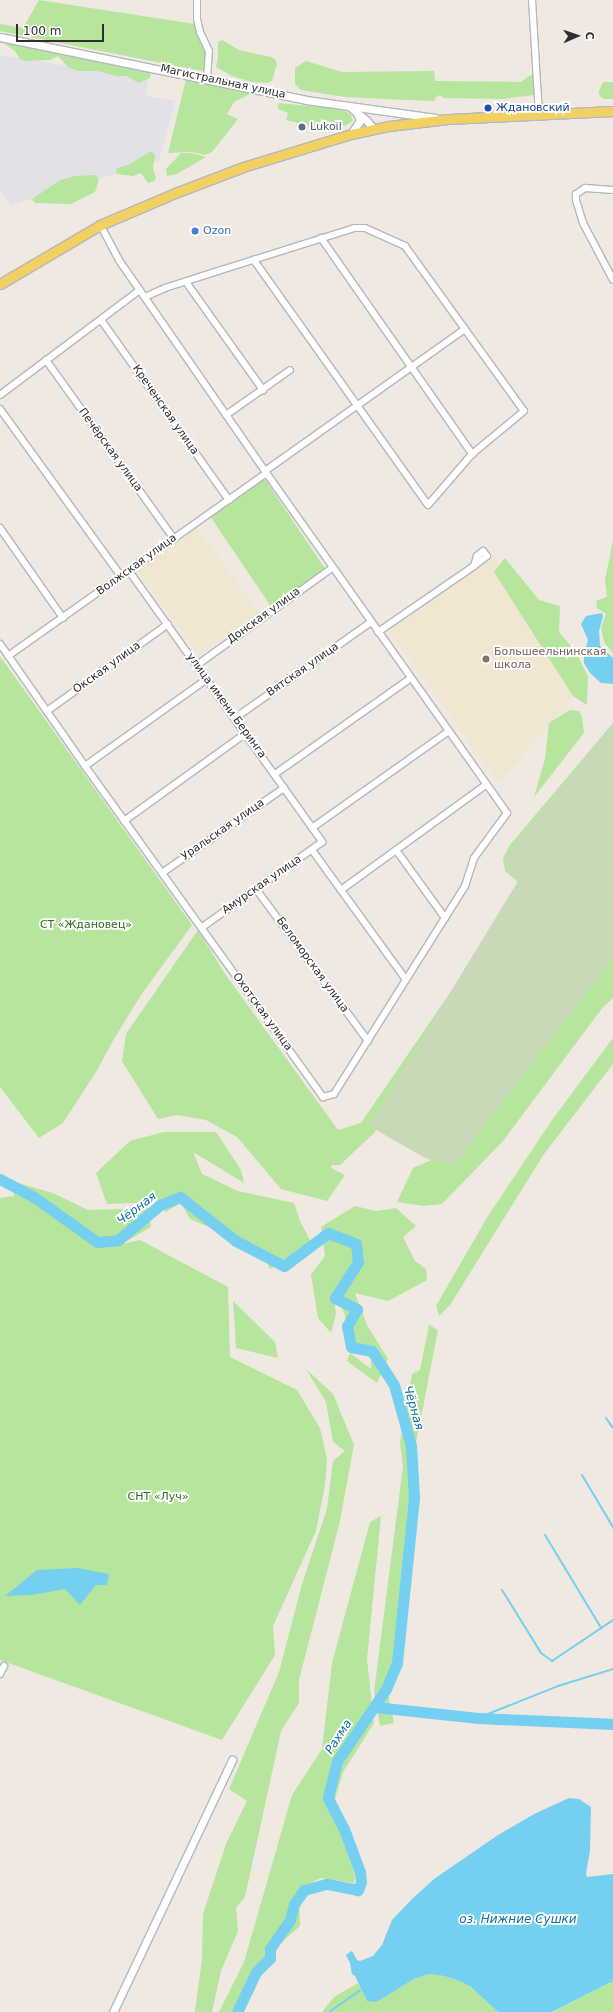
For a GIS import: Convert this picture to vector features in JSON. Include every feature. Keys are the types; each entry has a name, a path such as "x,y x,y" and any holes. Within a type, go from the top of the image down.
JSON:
{"main road":[{"path":"0,284 100,225 244,166 351,134 374,129 448,119 613,112"}],"street":[{"path":"197,0 198,25 209,51 208,78"},
{"path":"532,0 539,114"},
{"name":"Магистральная улица","path":"0,36 208,78 306,100 448,119"},
{"path":"350,107 374,129"},
{"path":"351,134 360,120 357,112"},
{"path":"613,190 585,188 576,194 576,200 583,223 613,280"},
{"path":"100,225 119,260 265,472 507,813 474,858 465,886 368,1041"},
{"path":"145,297 186,282 321,238 360,227 405,246 524,411 472,454 428,505 254,260"},
{"path":"321,238 472,454"},
{"path":"186,282 263,390"},
{"path":"0,395 140,290"},
{"name":"Креченская улица","path":"101,320 229,500"},
{"name":"Волжская улица","path":"8,656 229,500 265,472 411,366 465,329"},
{"name":"Печёрская улица","path":"46,360 174,539"},
{"path":"226,415 290,370"},
{"path":"0,409 121,576"},
{"path":"0,528 63,618"},
{"path":"378,632 474,566"},
{"name":"Донская улица","path":"197,664 332,568"},
{"name":"улица имени Беринга","path":"129,571 197,664 322,842"},
{"name":"Вятская улица","path":"235,718 371,622"},
{"name":"Окская улица","path":"47,711 168,624"},
{"name":"Охотская улица","path":"0,644 85,766 323,1097 334,1094 368,1041"},
{"path":"275,774 411,678"},
{"path":"85,766 207,679"},
{"path":"312,828 449,731"},
{"path":"124,820 246,733"},
{"path":"341,890 487,784"},
{"name":"Уральская улица","path":"162,873 284,788"},
{"name":"Амурская улица","path":"201,928 322,842"},
{"path":"312,850 406,980"},
{"path":"396,850 445,918"},
{"name":"Беломорская улица","path":"256,889 368,1041"},
{"path":"0,1674 4,1666"},
{"path":"112,2012 232,1760"}],"shaded area":[{"path":"0,55 148,79 146,96 175,101 159,161 11,205 0,191"},
{"path":"196,526 259,613 199,656 136,569"},
{"name":"Большеельнинская школа","path":"494,556 582,689 498,783 388,629"}],"green space":[{"path":"39,0 195,24 207,50 206,69 202,71 0,31 0,24 23,28"},
{"path":"222,40 239,50 275,59 277,64 272,81 267,83 252,82 232,76 216,67 218,58 218,42"},
{"path":"5,44 23,44 151,70 150,78 139,83 126,76 116,76 97,71 77,71 68,67 58,56 50,60 25,61 20,59 15,51"},
{"path":"306,61 342,72 434,71 435,81 521,82 534,74 534,95 503,99 444,98 440,95 436,97 434,101 345,97 301,90 295,84 295,68"},
{"path":"186,79 252,93 234,102 227,114 238,119 212,152 205,155 192,152 168,153"},
{"path":"603,82 613,82 613,99 603,99 599,95"},
{"path":"278,103 342,109 351,115 353,121 345,126 321,119 320,123 314,127 286,120 288,113 278,109"},
{"path":"151,151 155,155 153,168 156,178 154,181 148,183 141,173 133,176 117,174 116,169 130,164"},
{"path":"181,153 192,153 206,157 177,174 167,176 166,169"},
{"path":"95,175 99,179 95,192 71,204 35,203 32,199 60,180 75,176"},
{"path":"264,478 326,570 271,607 209,515"},
{"path":"613,540 613,654 604,642 601,628 606,614 597,608 596,601 607,597 605,580"},
{"path":"505,558 539,600 560,606 559,632 575,651 588,676 587,705 573,696 494,572"},
{"name":"СТ «Ждановец»","path":"0,656 192,925 141,995 96,1072 63,1123 39,1138 0,1087"},
{"path":"570,710 579,711 582,717 584,733 534,797 545,759 549,723"},
{"path":"613,723 613,998 603,1007 503,1141 442,1204 423,1206 397,1202 413,1168 443,1155 432,1041 374,1133 340,1165 332,1165 331,1168 345,1175 327,1201 281,1189 237,1137 206,1120 177,1115 158,1119 122,1061 126,1034 198,930 225,974 338,1130 361,1123 523,886 505,871 503,858 510,845"},
{"path":"612,724 613,958 454,1165 427,1159 369,1126 518,881 506,867 504,861 506,855"},
{"path":"613,1038 613,1064 544,1154 450,1305 439,1316 436,1306 488,1216 552,1120"},
{"path":"164,1132 216,1132 241,1170 244,1183 193,1152 202,1174 238,1191 294,1203 300,1221 314,1248 270,1269 260,1249 190,1219 181,1203 166,1212 158,1202 107,1204 96,1173 130,1141"},
{"name":"СНТ «Луч»","path":"14,1182 53,1193 88,1210 149,1208 151,1227 122,1244 140,1240 228,1287 230,1357 297,1390 320,1428 327,1459 325,1485 316,1531 273,1626 275,1655 222,1740 0,1660 0,1198 14,1196"},
{"path":"355,1206 376,1211 396,1208 416,1226 403,1237 415,1261 426,1269 427,1280 388,1301 355,1293 367,1325 388,1359 377,1383 347,1361 350,1353 371,1369 371,1359 345,1337 345,1315 333,1289 336,1314 331,1333 318,1318 311,1275 325,1256 321,1227"},
{"path":"233,1301 275,1342 278,1358 236,1348"},
{"path":"429,1325 438,1330 415,1448 419,1480 413,1536 388,1693 394,1723 380,1726 374,1692 403,1466 400,1443 412,1374 420,1370"},
{"path":"306,1369 333,1394 354,1445 340,1521 299,1680 299,1703 281,1731 245,1897 236,1908 238,1931 221,1971 212,2012 195,2012 202,1959 203,1914 226,1844 247,1801 229,1789 279,1672 302,1584 327,1509 333,1461 345,1451 333,1442 326,1402"},
{"path":"381,1516 367,1659 374,1723 343,1772 335,1799 355,1876 354,1883 321,1878 299,1889 300,1926 265,1957 233,2012 219,2012 244,1962 292,1795 322,1749 332,1663 370,1522"},
{"path":"429,1974 444,1976 460,1981 471,1987 498,2012 322,2012 334,1997 358,1983 367,2001 380,2000 414,1979"},
{"path":"613,1981 613,2012 553,2012"}],"water":[{"path":"602,613 603,616 599,631 600,646 613,658 613,684 601,683 590,673 584,663 584,653 588,640 581,624 586,616"},
{"path":"77,1568 109,1574 107,1585 96,1585 80,1605 65,1589 32,1595 5,1596 37,1570"},
{"name":"оз. Нижние Сушки","path":"569,1798 579,1799 591,1807 590,1851 586,1873 587,1877 613,1874 613,1981 552,2012 498,2012 471,1987 460,1981 444,1976 429,1974 414,1979 380,2000 375,2002 367,2001 355,1976 352,1974 350,1963 346,1955 352,1951 357,1960 360,1961 373,1956 382,1945 392,1920 434,1879 498,1835 534,1814"}],"waterway":[{"name":"Чёрная","path":"0,1179 34,1197 97,1242 118,1240 160,1205 180,1197 236,1241 284,1266 328,1233 356,1244 358,1262 335,1298 357,1309 347,1326 351,1347 372,1351 394,1385 411,1446 414,1498 397,1663 386,1689 337,1761 328,1798 344,1829 360,1872 361,1882 358,1890 326,1884 304,1890 294,1904 290,1920 270,1949 270,1958 256,1972 237,2012"},
{"path":"606,1418 613,1428"},
{"path":"582,1475 613,1527"},
{"path":"545,1535 601,1628"},
{"path":"502,1590 541,1653 552,1661 613,1620"},
{"path":"478,1718 558,1686 613,1669"},
{"name":"Рахма","path":"375,1707 478,1718 613,1724"},
{"path":"329,2012 360,1990"}],"place":[{"name":"Ждановский","path":"488,108"},
{"name":"Lukoil","path":"302,127"},
{"name":"Ozon","path":"195,231"},
{"name":"Большеельнинская школа","path":"486,659"}]}
